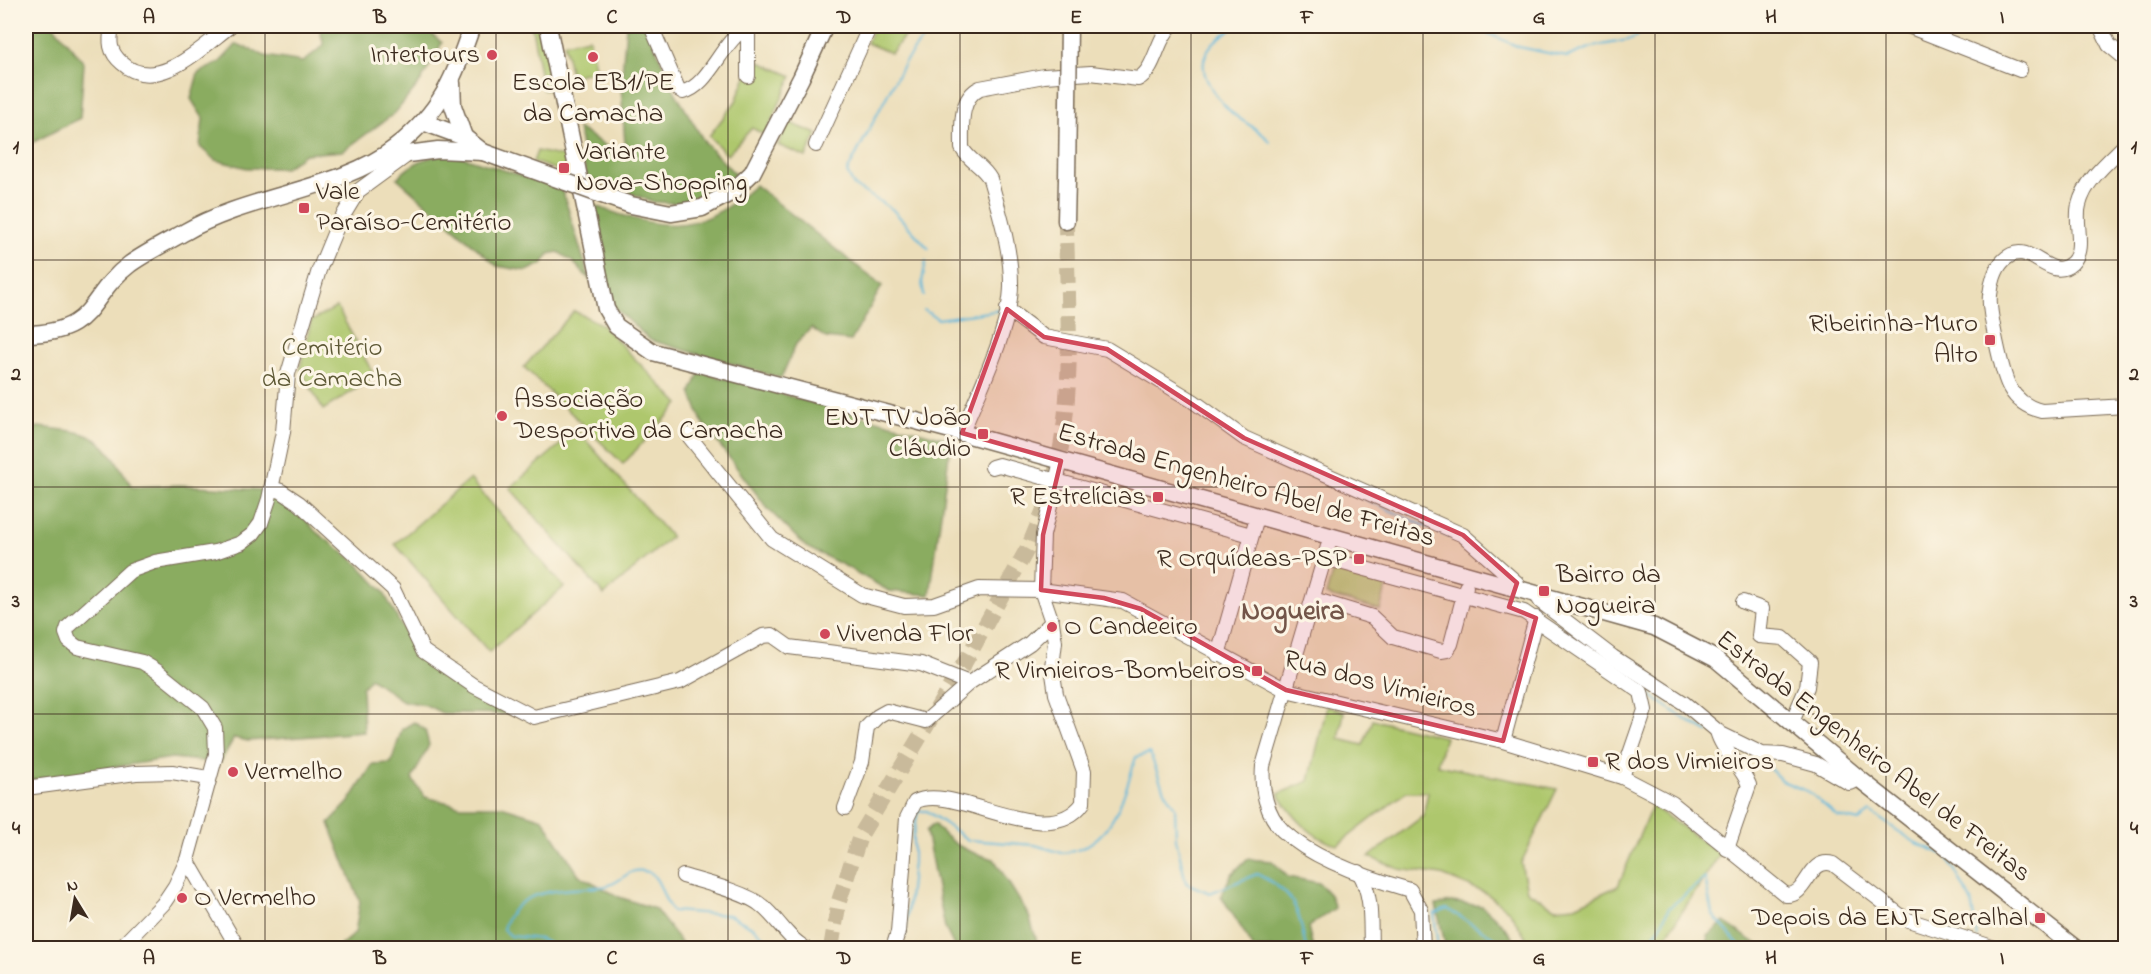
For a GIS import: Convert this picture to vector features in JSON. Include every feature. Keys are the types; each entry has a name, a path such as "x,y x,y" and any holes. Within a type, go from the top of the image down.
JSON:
{"main road":[{"path":"381,157 423,122 440,103 452,82 472,26"},
{"name":"Estrada Engenheiro Abel de Freitas","path":"548,26 606,309 616,326 653,352 962,433 1654,627 1716,659 1857,777 2074,948"},
{"path":"26,334 71,326 82,319 129,265 194,227 230,210 325,180 381,157 443,150 483,152 631,205 670,213 702,208 732,192 752,173 825,26"},
{"path":"1066,221 1069,26"},
{"path":"452,82 453,106 464,137"},
{"path":"423,122 464,137 483,152"},
{"path":"423,122 428,138 443,150"},
{"path":"443,150 464,137"}],"street":[{"path":"112,26 110,47 118,60 132,71 156,74 177,64 230,26"},
{"path":"651,26 678,89 683,92 704,77 724,47 737,33 748,26"},
{"path":"748,26 748,76"},
{"path":"816,145 870,26"},
{"path":"962,433 995,349 1008,309 1011,283 994,195 984,169 966,154 963,148 966,100 972,92 980,88 1044,76 1091,73 1138,79 1148,70 1163,34 1171,26"},
{"path":"1908,26 2020,70"},
{"path":"2100,26 2109,45 2126,59"},
{"path":"2126,144 2093,177 2084,191 2078,207 2077,255 2072,263 2061,269 2045,266 2035,256 2022,253 2009,256 2001,262 1989,297 2009,388 2019,401 2031,409 2042,411 2126,406"},
{"path":"120,948 163,904 187,861 216,755 217,737 203,708 142,662 77,647 69,641 66,633 68,627 130,571 155,562 215,552 241,543 253,534 261,523 283,432 288,374 319,270 338,224 358,191 411,153"},
{"path":"1008,309 1044,337 1107,349 1193,401 1244,438 1463,536 1517,583 1516,588"},
{"name":"Rua dos Vimieiros","path":"688,435 772,539 862,595 904,606 934,605 979,589 1041,590 1123,601 1141,609 1218,655 1286,690 1503,741 1622,777 1672,803 1786,895 1796,892 1819,863 1826,861 1905,919 1995,948"},
{"path":"893,948 898,932 907,818 915,802 926,798 946,800 1007,816 1040,821 1066,819 1073,815 1083,803 1084,771 1056,694 1052,668 1055,642 1052,622 1041,590 1043,535 1061,461"},
{"path":"992,467 999,465 1251,535"},
{"path":"271,488 281,491 299,503 393,589 423,651 474,686 534,717 680,682 763,636 772,635 789,647 921,664 969,683"},
{"path":"1218,655 1257,517"},
{"path":"1331,536 1263,766 1262,784 1266,803 1283,831 1299,842 1359,872 1410,890 1421,910 1423,948"},
{"path":"1325,558 1524,612 1536,618 1641,692 1645,710 1622,777"},
{"path":"1313,599 1372,617 1393,637 1441,651 1447,650 1451,644 1469,576"},
{"path":"1536,594 1541,602 1613,657 1684,703 1718,736 1749,785 1727,849"},
{"path":"1743,602 1762,609 1760,636 1783,638 1810,662 1807,687 1792,722"},
{"path":"1503,741 1536,618"},
{"path":"845,808 862,762 867,728 878,716 887,711 926,721 969,683 1030,643 1052,622"},
{"path":"1718,736 1762,754 1783,755 1816,764 1848,783 1857,777"},
{"path":"26,788 136,773 172,772 208,778"},
{"path":"187,861 238,948"},
{"path":"1359,872 1365,883 1370,902 1371,948"},
{"path":"683,876 760,904 772,915 787,937 805,948"},
{"path":"1370,902 1381,889 1398,886"}],"highlighted area":[{"path":"1007,309 1044,337 1107,349 1244,438 1463,535 1517,583 1509,607 1536,618 1503,741 1286,690 1141,609 1104,598 1041,590 1043,535 1061,461 962,433"}],"green space":[{"path":"26,26 54,26 84,63 80,118 26,146"},
{"path":"319,26 434,26 431,33 442,43 421,81 395,113 343,151 305,154 285,168 247,168 215,160 200,147 203,118 191,99 198,73 219,63 237,44 265,56 303,62 324,45"},
{"path":"529,26 541,26 553,84 548,90 543,90 532,28"},
{"path":"626,26 646,26 675,92 705,143 741,180 694,204 654,202 586,177 578,128 626,159 621,86"},
{"path":"874,26 885,26 906,34 891,53 867,43"},
{"path":"589,38 596,71 571,76 564,43"},
{"path":"753,59 792,76 765,135 752,128 727,155 709,136 736,101"},
{"path":"788,122 817,134 806,157 778,145"},
{"path":"537,151 573,159 576,176 533,162"},
{"path":"454,154 562,189 590,280 573,262 558,252 549,254 542,264 527,271 497,266 397,178 423,160"},
{"path":"755,185 882,286 851,341 826,338 811,328 796,344 781,378 650,340 612,305 587,203 635,219 656,223 694,222 713,215 733,203"},
{"name":"Cemitério da Camacha","path":"337,307 375,377 323,410 300,368 311,321"},
{"path":"574,311 601,324 679,404 623,464 524,367"},
{"path":"700,372 951,440 930,595 889,591 806,547 768,509 702,422 691,392"},
{"path":"38,427 74,432 96,440 113,457 132,487 180,485 264,490 276,501 282,497 291,501 315,531 355,561 383,591 415,652 516,714 442,713 426,705 403,701 370,678 362,688 364,732 248,741 234,738 220,763 172,758 26,781 26,431"},
{"path":"577,430 671,537 604,595 510,488"},
{"path":"470,479 564,587 489,652 395,544"},
{"path":"1334,566 1388,580 1380,610 1326,595"},
{"path":"1327,706 1344,712 1339,739 1363,745 1373,720 1445,737 1437,765 1557,789 1521,863 1527,891 1555,908 1575,906 1618,886 1652,806 1720,854 1659,947 1532,948 1510,912 1486,893 1442,875 1399,869 1369,857 1423,816 1428,792 1406,792 1338,845 1319,838 1296,818 1278,794 1309,781"},
{"path":"414,722 425,730 429,745 412,779 425,797 461,806 501,806 543,819 579,875 619,897 655,909 683,948 337,948 355,933 360,902 329,823 349,802 373,764 391,763 402,729"},
{"path":"934,824 961,847 994,859 1029,916 1039,948 955,948 945,928 926,831"},
{"path":"1247,859 1272,861 1288,877 1319,883 1330,895 1335,908 1308,927 1313,948 1252,948 1221,896 1231,875"},
{"path":"1451,902 1482,906 1503,925 1520,948 1446,948 1436,905"},
{"path":"1724,922 1763,948 1707,948 1708,936"}],"waterway":[{"path":"929,249 892,209 854,186 847,172 904,63 930,29 936,26"},
{"path":"1238,26 1212,44 1206,54 1205,75 1210,87 1230,111 1262,133 1270,142"},
{"path":"1471,26 1519,47 1567,57 1592,47 1633,39"},
{"path":"1635,37 1651,26"},
{"path":"924,296 922,282 926,261"},
{"path":"924,310 938,319 1002,310"},
{"path":"1313,476 1461,542"},
{"path":"1551,622 1566,632"},
{"path":"1647,693 1708,732"},
{"path":"1077,850 1090,843 1110,824 1123,798 1136,757 1150,753 1164,791 1175,807 1176,839 1186,883 1210,893 1257,874 1270,881 1288,895 1293,903 1306,948"},
{"path":"1761,760 1782,781 1809,792 1837,816 1859,821 1870,812 1916,843 1945,855"},
{"path":"905,936 913,862 913,836 918,811 927,811 968,840 1035,845 1062,853 1074,851"},
{"path":"1947,856 1971,901 1977,937"},
{"path":"557,948 540,939 511,936 503,929 510,914 532,897 561,890 606,886 630,873 641,870 648,872 656,879 672,911 729,915 754,928 775,948"},
{"path":"1623,948 1652,937 1659,929 1669,908 1705,878 1712,914 1742,948"},
{"path":"1438,948 1434,914 1447,909 1512,948"}],"tunnel":[{"path":"1055,474 1062,444 1068,381 1066,221"},
{"path":"831,948 839,901 860,836 965,662 1030,544 1047,502"}],"place":[{"name":"Intertours","path":"492,55"},
{"name":"Escola EB1/PE da Camacha","path":"593,57"},
{"name":"Variante Nova-Shopping","path":"564,168"},
{"name":"Vale Paraíso-Cemitério","path":"304,208"},
{"name":"Ribeirinha-Muro Alto","path":"1990,340"},
{"name":"Associação Desportiva da Camacha","path":"502,416"},
{"name":"ENT TV João Cláudio","path":"983,434"},
{"name":"R Estrelícias","path":"1158,497"},
{"name":"R Orquídeas-PSP","path":"1359,559"},
{"name":"Bairro da Nogueira","path":"1544,591"},
{"name":"O Candeeiro","path":"1052,627"},
{"name":"Vivenda Flor","path":"825,634"},
{"name":"R Vimieiros-Bombeiros","path":"1257,671"},
{"name":"R dos Vimieiros","path":"1593,762"},
{"name":"Vermelho","path":"233,772"},
{"name":"O Vermelho","path":"182,898"},
{"name":"Depois da ENT Serralhal","path":"2040,918"}],"district":[{"name":"Nogueira","path":"1293,612"}]}
